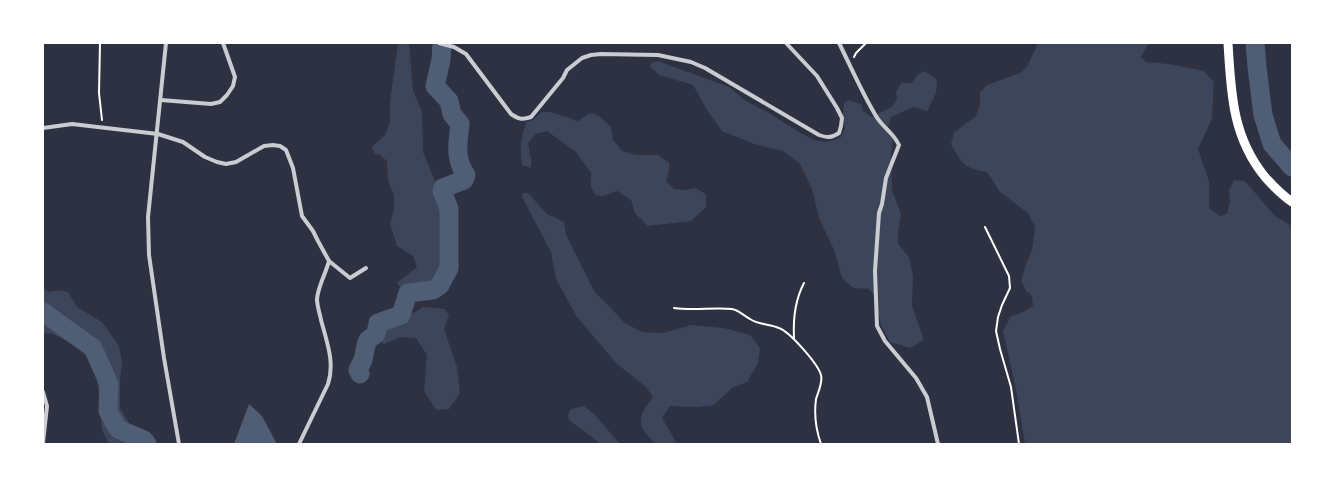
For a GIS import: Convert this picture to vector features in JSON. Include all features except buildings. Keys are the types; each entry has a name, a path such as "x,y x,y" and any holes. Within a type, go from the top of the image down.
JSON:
{"highway":[{"path":"1228,43 1230,86 1236,123 1243,142 1261,172 1272,185 1292,202"}],"street":[{"path":"166,43 158,134 148,217 149,255 164,358 179,444"},
{"path":"161,100 211,104 220,102 233,86 235,77 222,43"},
{"path":"439,43 466,54 511,114 517,119 524,120 531,117 563,78 567,70 582,58 601,54 638,54 674,58 691,62 706,68 819,135 827,138 832,137 839,133 842,118 817,76 786,43"},
{"path":"839,43 871,109 879,121 895,137 899,145 886,178 879,213 875,271 877,326 885,341 916,378 927,397 938,444"},
{"path":"43,128 72,124 158,134 183,142 205,156 217,162 226,164 236,162 264,146 280,146 286,150 293,168 302,216 313,231 329,260 350,278 366,268"},
{"path":"299,444 331,375 332,367 317,300 329,260"},
{"path":"43,392 47,406 43,443"}],"path":[{"path":"100,43 99,93 103,128"},
{"path":"851,65 856,53 866,43"},
{"path":"985,227 1009,276 1010,282 1010,288 998,317 996,331 1011,387 1019,444"},
{"path":"794,338 797,300 804,283"},
{"path":"674,308 688,310 734,309 759,324 768,324 781,328 794,338 797,344 816,366 821,376 815,412 821,444"}],"shaded area":[{"path":"398,43 409,43 413,90 422,112 423,152 446,207 446,243 449,259 438,280 431,287 416,290 403,290 397,283 417,267 413,256 397,246 390,224 394,209 394,195 388,181 387,161 380,155 374,153 372,147 385,135 390,121 390,102"},
{"path":"1037,43 1155,43 1148,45 1141,57 1146,62 1169,64 1204,71 1214,82 1212,119 1198,149 1209,181 1209,208 1220,216 1227,214 1230,202 1229,190 1234,180 1245,181 1275,216 1292,226 1292,444 1025,444 1016,390 1003,331 1010,317 1033,306 1032,296 1026,291 1021,281 1032,250 1035,227 1028,213 1000,192 987,172 973,169 964,164 951,144 954,133 975,117 980,106 980,92 987,85 1022,72 1028,65"},
{"path":"658,61 729,87 746,101 769,113 799,132 814,140 826,142 841,137 845,129 843,115 844,103 848,100 861,104 863,111 871,117 892,107 897,99 896,92 901,83 912,83 917,75 925,71 937,80 936,93 927,111 914,107 891,117 888,127 893,141 891,152 892,190 901,214 898,244 909,257 913,276 912,306 924,340 910,348 890,342 881,325 875,296 869,289 853,288 842,278 834,250 819,218 812,189 800,164 783,151 754,144 722,131 707,110 693,85 659,75 650,67 652,63"},
{"path":"542,112 551,112 578,121 590,113 599,116 611,127 613,140 622,151 636,155 658,155 669,163 669,171 666,181 674,189 685,190 696,188 706,194 706,207 691,221 648,226 635,213 631,200 617,191 603,196 595,195 591,187 591,173 576,152 547,131 536,134 528,143 531,168 522,165 521,143 525,127 527,122 533,120"},
{"path":"523,193 528,193 547,214 564,222 566,235 594,291 625,323 642,332 663,333 692,325 724,328 750,335 760,348 758,363 747,382 732,388 714,405 696,407 670,406 662,418 677,444 654,444 644,431 641,422 642,413 653,397 646,387 617,364 577,317 556,279 551,252 522,197"},
{"path":"43,288 48,292 60,290 68,292 77,307 102,322 119,346 122,362 120,408 140,444 109,444 102,430 95,368 80,348 53,334 43,333"},
{"path":"423,307 445,309 449,315 444,329 457,367 460,393 449,409 436,410 424,391 427,355 416,338 401,337 384,344 377,338 390,324 397,323"},
{"path":"249,404 262,416 277,444 234,444"},
{"path":"584,406 594,414 620,444 598,444 597,441 569,420 568,415 571,409"}],"waterway":[{"path":"360,374 358,370 363,360 366,345 368,340 376,334 378,323 401,315 408,293 433,290 440,285 449,268 449,209 442,191 443,188 464,180 466,175 462,169 458,156 460,124 452,114 449,101 435,86 441,60 442,43"},
{"path":"1255,43 1263,115 1272,144 1292,167"},
{"path":"43,312 93,348 109,384 108,411 118,429 144,440 147,444"}]}
